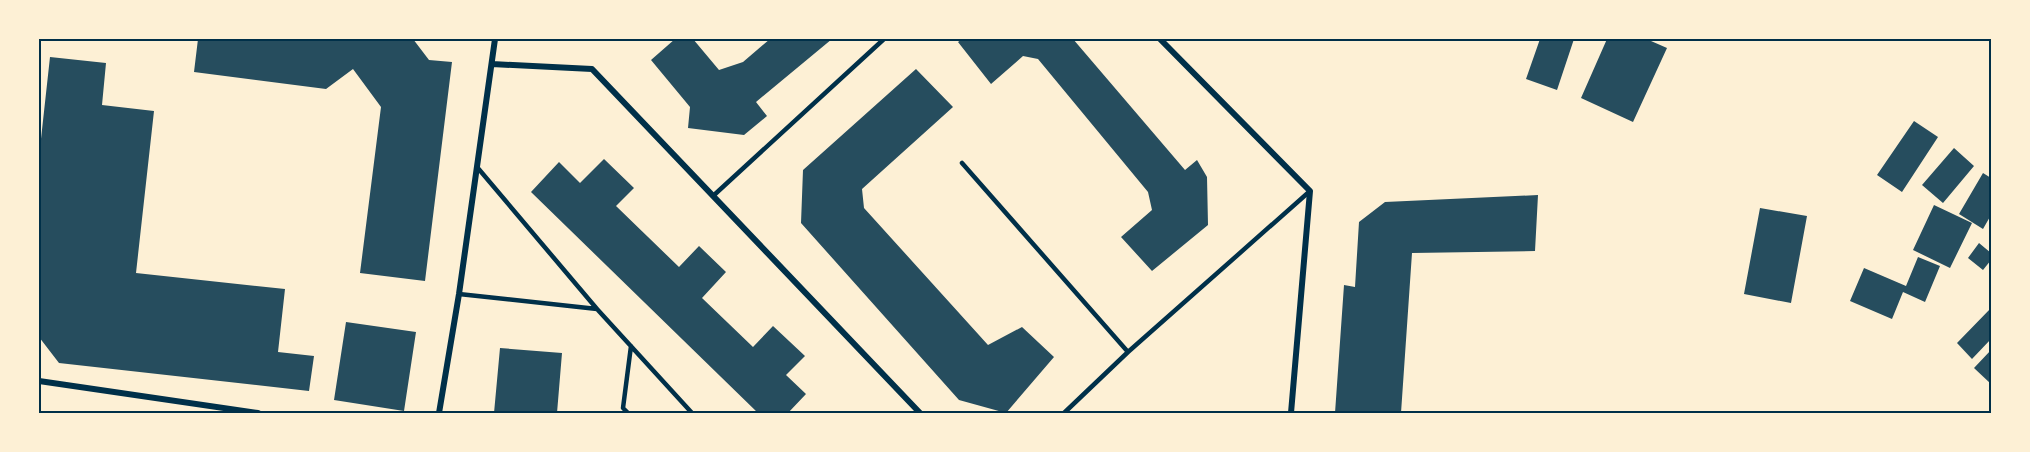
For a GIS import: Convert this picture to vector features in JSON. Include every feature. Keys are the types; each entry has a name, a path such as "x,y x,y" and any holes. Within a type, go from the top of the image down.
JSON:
{"street":[{"path":"439,413 459,294 495,39"},
{"path":"1160,39 1310,191 1291,413"},
{"path":"492,64 592,69 920,413"},
{"path":"39,381 258,413"}],"lane":[{"path":"713,196 884,39"},
{"path":"962,162 1128,352"},
{"path":"477,167 597,309 692,413"},
{"path":"1064,413 1128,352 1310,191"},
{"path":"459,294 597,309"},
{"path":"628,413 623,408 631,346"}],"building":[{"path":"198,39 413,39 429,60 452,62 425,281 360,273 381,107 353,69 326,89 194,72"},
{"path":"675,39 693,39 719,70 743,62 770,39 832,39 756,102 767,116 744,135 688,128 690,107 651,60"},
{"path":"962,39 1073,39 1185,170 1197,160 1207,177 1208,225 1152,271 1121,237 1152,210 1148,192 1038,59 1023,56 991,84 958,42"},
{"path":"1540,39 1574,39 1557,90 1526,79"},
{"path":"1607,39 1652,39 1651,41 1667,48 1633,122 1581,98"},
{"path":"50,57 106,63 102,105 154,111 136,273 285,289 278,352 314,356 309,391 59,363 39,337 39,157"},
{"path":"916,69 953,107 862,189 864,208 988,345 1022,327 1054,357 1006,413 959,400 801,223 803,170"},
{"path":"1914,121 1938,137 1902,192 1877,175"},
{"path":"1954,148 1974,166 1943,203 1922,185"},
{"path":"604,159 634,188 616,206 679,267 699,246 726,272 702,298 753,347 773,326 805,356 786,375 806,394 788,413 758,413 531,192 559,162 580,183"},
{"path":"1983,173 1991,178 1991,215 1983,229 1959,214"},
{"path":"1538,195 1535,251 1412,253 1401,413 1335,413 1344,285 1355,287 1359,222 1385,202"},
{"path":"1934,205 1972,223 1950,268 1913,250"},
{"path":"1760,208 1807,216 1791,303 1744,294"},
{"path":"1979,243 1991,253 1991,260 1983,270 1968,258"},
{"path":"1918,257 1940,266 1925,302 1903,292 1892,319 1850,301 1864,268 1906,286"},
{"path":"1991,308 1991,339 1972,359 1957,343"},
{"path":"346,322 416,332 404,411 334,400"},
{"path":"500,348 562,353 557,413 494,413"},
{"path":"1991,350 1991,384 1974,368"}]}
